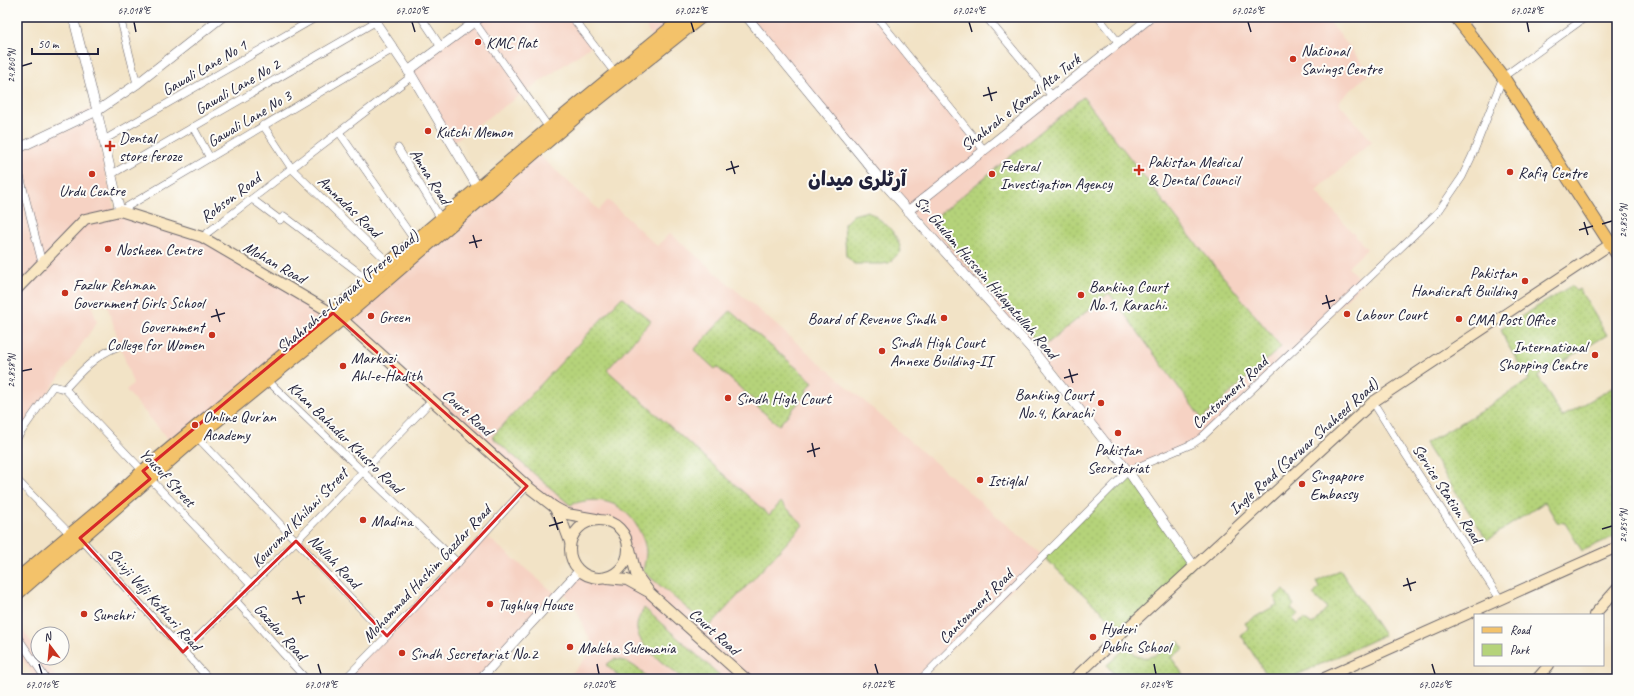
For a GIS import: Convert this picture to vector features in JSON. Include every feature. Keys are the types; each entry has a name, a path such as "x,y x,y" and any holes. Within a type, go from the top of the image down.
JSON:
{"main road":[{"name":"Shahrah-e-Liaquat (Frere Road)","path":"17,594 116,496 197,437 267,380 337,316 370,281 415,241 684,17"},
{"name":"Shahrah-e-Liaquat (Frere Road)","path":"146,475 576,117 701,17"},
{"path":"1463,20 1503,77 1615,248"},
{"name":"Robson Road","path":"17,289 85,218 120,211 202,237"},
{"name":"Mohan Road","path":"202,237 337,316"},
{"name":"Ingle Road (Sarwar Shaheed Road)","path":"1074,679 1194,566 1373,402 1615,248"},
{"name":"Court Road","path":"337,316 527,486 554,507 570,542"},
{"path":"554,507 567,514 614,523 622,530 629,545 625,563 621,569 607,578"},
{"path":"601,520 589,522 577,529 570,542 569,552 574,565 579,571 588,577 627,580 650,593"},
{"name":"Shahrah-e-Liaquat (Frere Road)","path":"17,579 75,536"},
{"name":"Court Road","path":"629,545 636,574 650,593 746,679"},
{"path":"1322,679 1617,547"},
{"path":"1595,614 1617,589"},
{"path":"1537,679 1548,666"}],"street":[{"path":"73,17 120,211"},
{"path":"120,17 137,84"},
{"path":"17,149 97,111 137,84 222,17"},
{"name":"Gawali Lane No 1","path":"104,140 318,17"},
{"path":"421,17 441,47"},
{"path":"572,17 615,74"},
{"name":"Sir Ghulam Hussain Hidayatullah Road","path":"747,17 908,211 1035,353 1128,471 1194,566"},
{"path":"877,17 984,150"},
{"path":"986,17 1052,96"},
{"path":"1098,17 1119,43"},
{"name":"Shahrah e Kamal Ata Turk","path":"908,211 1152,17"},
{"path":"1503,77 1586,17"},
{"path":"374,19 410,73 478,188"},
{"name":"Gawali Lane No 2","path":"112,174 374,19"},
{"path":"476,19 512,76 549,128"},
{"name":"Robson Road","path":"202,237 339,132 476,19"},
{"name":"Gawali Lane No 3","path":"120,211 393,49"},
{"name":"Cantonment Road","path":"921,679 1128,471 1192,444 1201,438 1438,212 1462,177 1472,156 1503,77"},
{"name":"Amnadas Road","path":"263,125 292,169 389,264"},
{"path":"193,127 210,158"},
{"path":"339,132 415,241"},
{"name":"Amna Road","path":"398,148 441,219"},
{"path":"17,164 42,263"},
{"path":"252,198 280,220 284,216 370,281"},
{"path":"17,438 53,386 65,389 80,372 91,363 109,350 117,347"},
{"name":"Khan Bahadur Khusro Road","path":"267,380 458,563"},
{"name":"Yousuf Street","path":"65,389 251,585"},
{"name":"Kourumal Khilani Street","path":"183,652 296,541 432,400"},
{"name":"Service Station Road","path":"1373,402 1500,599"},
{"name":"Nallah Road","path":"197,437 387,636"},
{"name":"Shivji Velji Kothari Road","path":"17,480 75,536 209,679"},
{"name":"Mohammad Hashim Gazdar Road","path":"345,679 458,563 527,486"},
{"path":"480,679 579,571"},
{"name":"Gazdar Road","path":"236,601 306,679"},
{"path":"17,636 46,679"}],"highlighted area":[{"path":"333,313 527,486 387,636 296,541 183,652 80,538 150,479 143,471"}],"shaded area":[{"path":"481,17 573,17 593,45 451,143 408,71"},
{"path":"641,17 684,17 654,42"},
{"name":"Pakistan Secretariat","path":"747,17 877,17 984,150 1152,17 1326,17 1370,73 1338,102 1372,141 1316,191 1367,249 1348,267 1363,283 1201,438 1128,471 1035,353 880,179"},
{"path":"91,108 115,212 202,237 333,313 174,446 126,390 133,384 106,302 92,306 97,322 17,438 17,142 20,142"},
{"name":"Sindh High Court","path":"536,152 599,210 608,200 657,246 670,233 1044,557 921,679 567,679 594,649 577,611 562,590 580,574 588,577 627,580 649,592 636,574 625,563 628,553 625,535 614,523 567,514 554,507 342,319"},
{"path":"484,534 557,595 478,679 343,679"},
{"path":"17,622 30,641 30,666 48,666 57,679 35,679 17,651"}],"green space":[{"path":"1083,97 1186,231 1281,347 1202,419 1109,293 1042,348 930,222"},
{"path":"868,211 893,232 899,244 901,251 889,263 854,264 846,256 844,224 853,215"},
{"path":"1571,286 1576,291 1579,289 1607,335 1538,376 1562,417 1617,385 1617,535 1582,551 1565,523 1557,522 1545,502 1487,540 1425,444 1483,410 1529,380 1506,342 1501,329"},
{"path":"622,297 651,321 607,370 769,515 781,502 803,525 709,627 643,571 646,555 645,545 640,532 627,514 619,507 611,503 601,501 591,500 570,505 492,437"},
{"path":"730,311 813,382 806,391 807,393 779,425 757,407 759,405 717,367 715,369 694,350"},
{"path":"1128,471 1194,566 1126,635 1044,557"},
{"path":"1340,570 1384,635 1288,679 1269,679 1241,635 1249,629 1245,623 1278,604 1274,597 1284,590 1294,605 1291,608 1298,614 1293,619 1298,624 1304,619 1312,625 1327,608 1313,595 1319,588 1316,582"},
{"path":"644,608 724,679 683,679 654,655 641,640 638,633 637,623"},
{"path":"1178,641 1184,649 1171,657 1186,679 1117,679 1107,665 1128,646 1137,656 1148,657 1153,656"},
{"path":"614,659 629,663 649,679 622,679 606,665"}],"place":[{"name":"KMC flat","path":"478,42"},
{"name":"National Savings Centre","path":"1293,59"},
{"name":"Kutchi Memon","path":"428,131"},
{"name":"Dental store feroze","path":"110,146"},
{"name":"Pakistan Medical & Dental Council","path":"1139,170"},
{"name":"Rafiq Centre","path":"1510,172"},
{"name":"Urdu Centre","path":"92,174"},
{"name":"Federal Investigation Agency","path":"992,174"},
{"name":"Nosheen Centre","path":"108,249"},
{"name":"Pakistan Handicraft Building","path":"1525,281"},
{"name":"Fazlur Rehman Government Girls School","path":"65,293"},
{"name":"Banking Court No.1, Karachi.","path":"1081,295"},
{"name":"Labour Court","path":"1347,314"},
{"name":"Green","path":"371,316"},
{"name":"Board of Revenue Sindh","path":"944,318"},
{"name":"CMA Post Office","path":"1459,319"},
{"name":"Government College for Women","path":"212,335"},
{"name":"Sindh High Court Annexe Building-II","path":"882,351"},
{"name":"International Shopping Centre","path":"1595,355"},
{"name":"Markazi Ahl-e-Hadith","path":"343,366"},
{"name":"Sindh High Court","path":"728,398"},
{"name":"Banking Court No.4, Karachi","path":"1101,403"},
{"name":"Online Qur'an Academy","path":"195,425"},
{"name":"Pakistan Secretariat","path":"1118,433"},
{"name":"Istiqlal","path":"980,480"},
{"name":"Singapore Embassy","path":"1302,484"},
{"name":"Madina","path":"363,520"},
{"name":"Tughluq House","path":"490,604"},
{"name":"Sunehri","path":"84,614"},
{"name":"Hyderi Public School","path":"1093,637"},
{"name":"Maleha Sulemania","path":"570,647"},
{"name":"Sindh Secretariat No.2","path":"402,653"}],"district":[{"name":"آرٹلری میدان","path":"857,179"}]}
